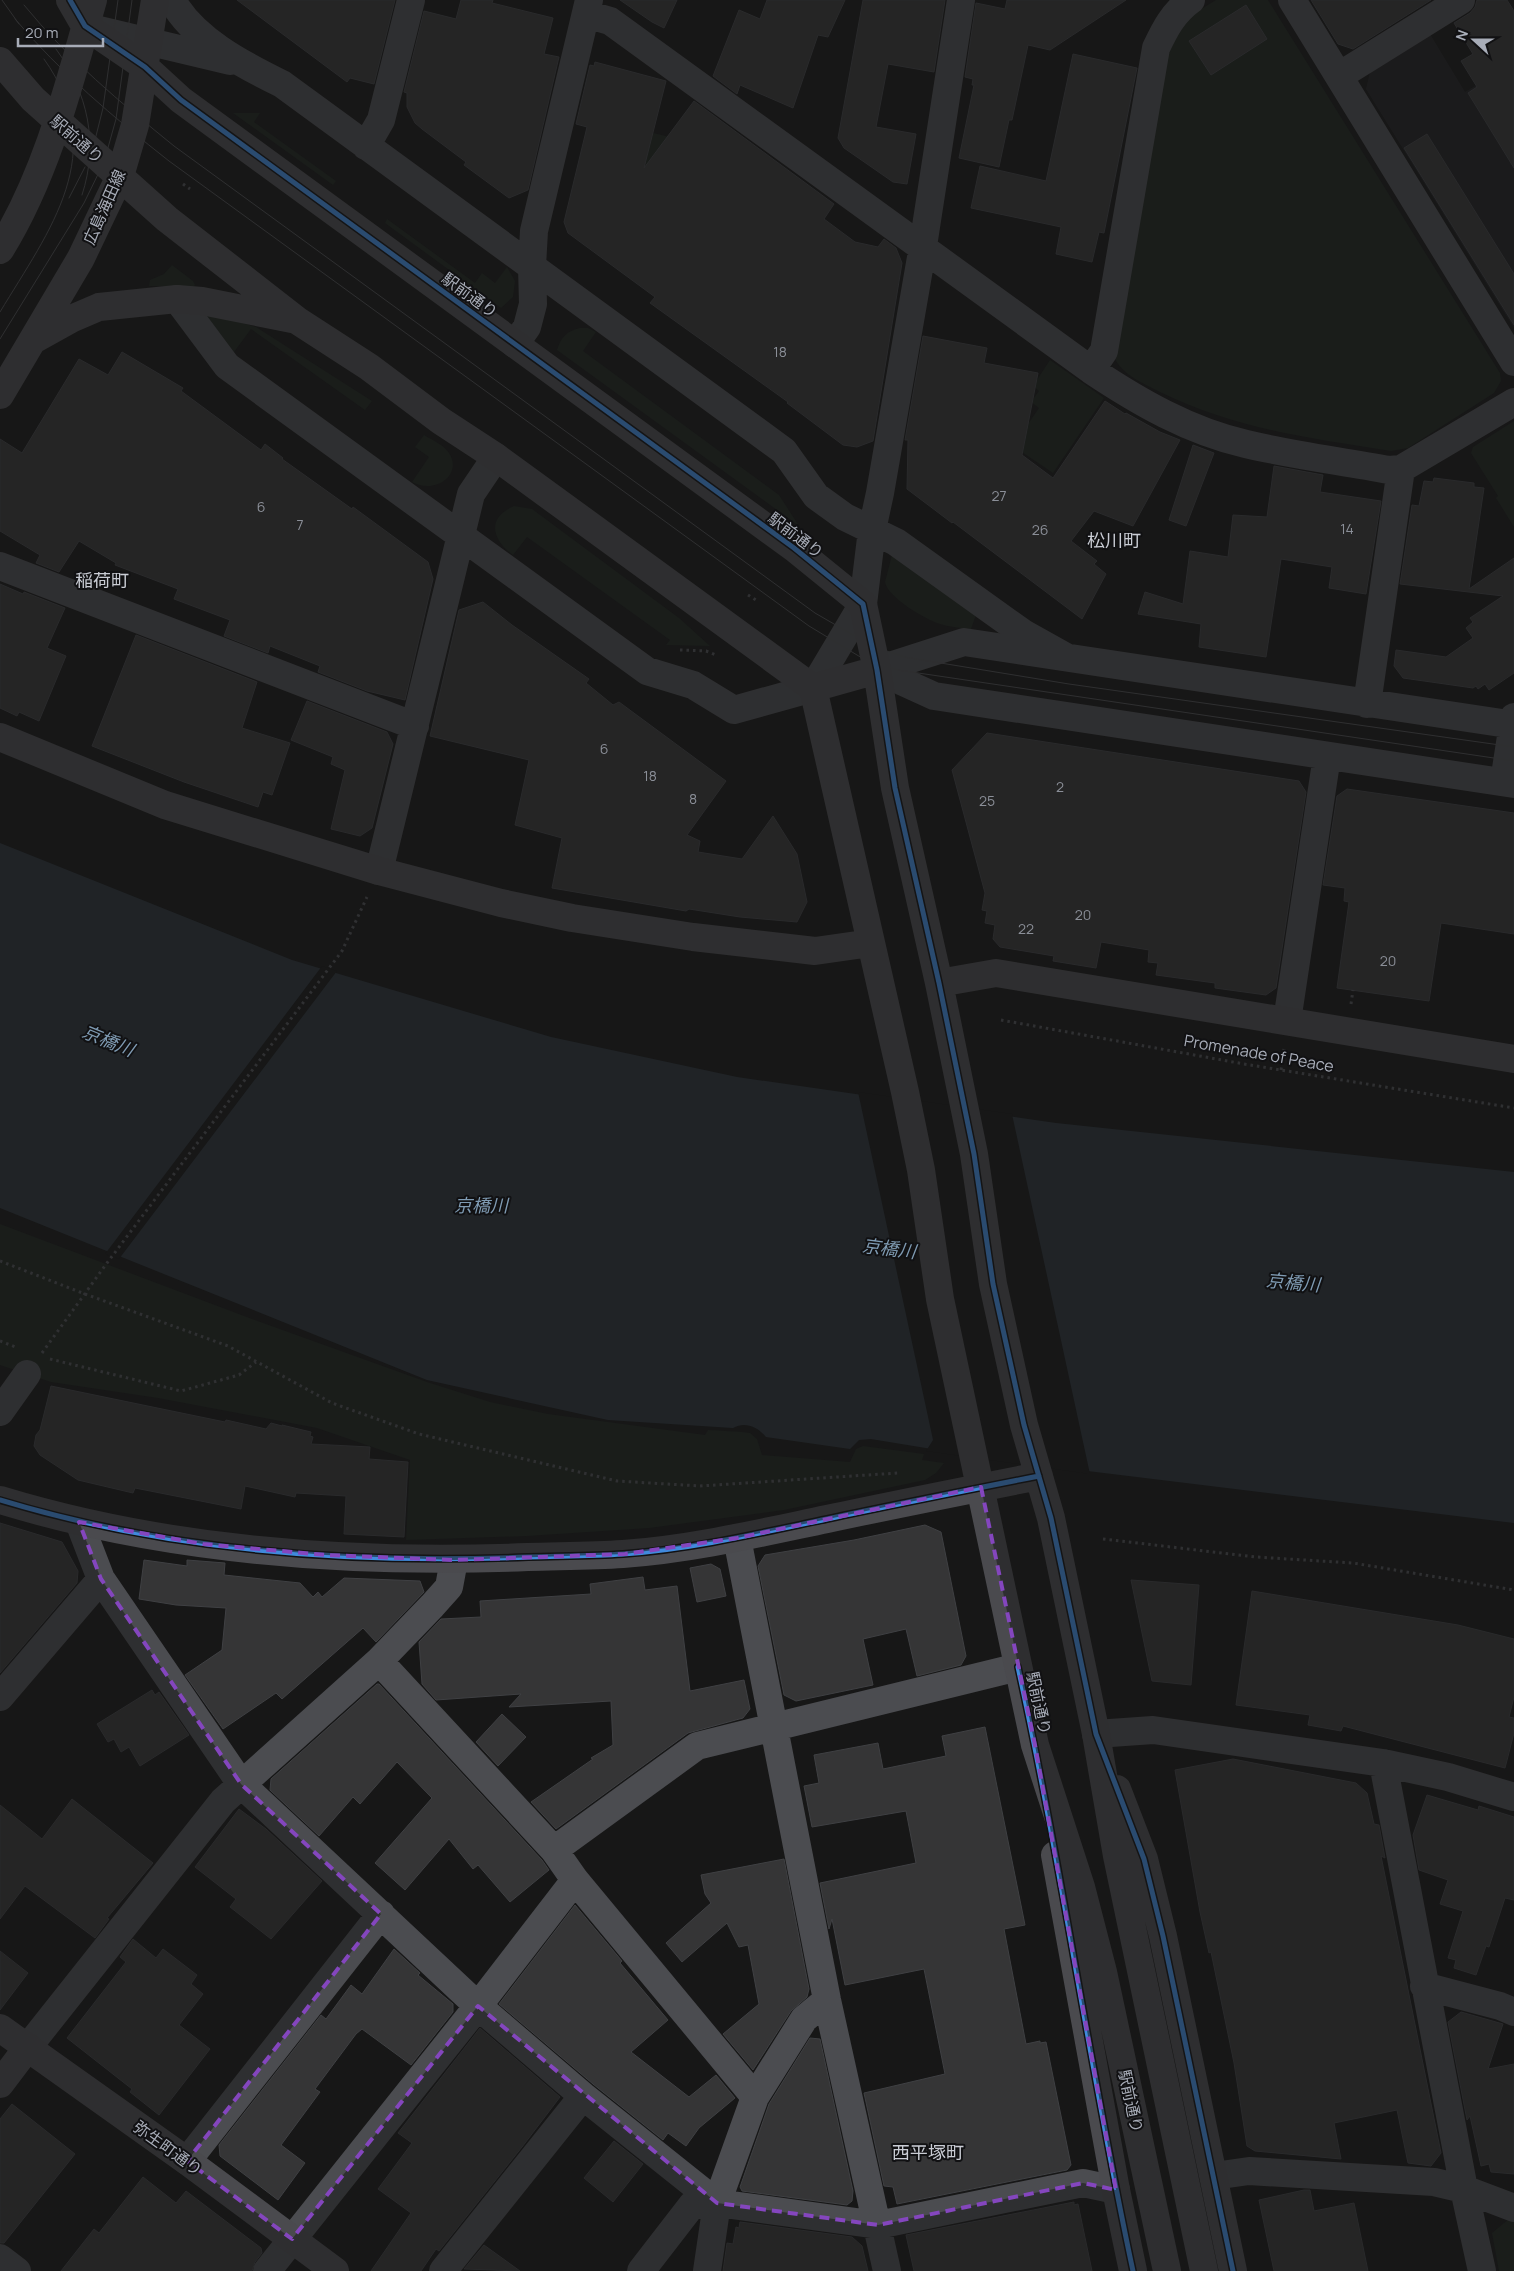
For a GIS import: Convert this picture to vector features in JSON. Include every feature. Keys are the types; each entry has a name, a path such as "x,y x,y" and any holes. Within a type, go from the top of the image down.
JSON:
{"street":[{"name":"駅前通り","path":"70,0 85,26 147,55 189,106 794,548 863,604"},
{"path":"0,250 14,228 34,187 46,155 93,0"},
{"name":"広島海田線","path":"0,395 84,252 120,176 136,125 155,0"},
{"path":"172,0 188,23 240,64 282,84 784,451 816,496 845,518 896,542 1023,633 1066,657"},
{"path":"366,146 381,120 411,0"},
{"path":"961,0 923,246 872,530 863,604 877,670 895,788 939,983 974,1154 993,1284 1024,1425 1051,1518 1096,1734 1116,1856 1204,2271"},
{"path":"1091,370 1104,351 1156,48 1167,24 1180,8 1191,0"},
{"path":"1292,0 1514,362"},
{"path":"1339,76 1461,0"},
{"path":"515,344 527,327 533,304 532,266 534,231 588,7 923,246 1091,370 1133,398 1166,415 1204,431 1245,444 1389,470 1401,469 1514,402"},
{"path":"147,55 240,64"},
{"name":"駅前通り","path":"0,61 33,99 56,121 167,219 298,321 369,367 440,421 496,457 813,688 905,1092 921,1170 940,1298 1035,1745 1081,1887 1103,1972 1167,2271"},
{"path":"33,340 71,319 99,307 177,299 202,301 298,321"},
{"path":"177,299 227,366 647,671 693,685 734,710 877,670 964,642 1368,704 1514,722 1509,783 934,696 877,670"},
{"path":"379,871 471,494 496,457"},
{"path":"1368,704 1401,469"},
{"path":"0,566 415,726"},
{"path":"813,688 863,604"},
{"path":"0,737 165,805 379,871 501,903 572,918 693,937 815,951 871,943"},
{"path":"1287,1021 1327,756"},
{"path":"939,983 996,973 1514,1059"},
{"path":"0,1412 33,1366"},
{"path":"0,1500 79,1522 150,1536 264,1551 390,1559 454,1560 625,1554 737,1538 979,1477 1039,1476"},
{"path":"79,1522 101,1579 241,1784 478,2006 583,2096 717,2203"},
{"path":"737,1538 827,2000 887,2271"},
{"path":"0,2084 223,1801 379,1661 449,1587 454,1560"},
{"path":"0,1697 101,1579"},
{"path":"379,1661 554,1850 575,1880 755,2097"},
{"path":"554,1850 697,1746 1018,1667"},
{"path":"1096,1734 1152,1730 1383,1763 1448,1777 1514,1797"},
{"path":"1096,1734 1144,1859 1233,2271"},
{"path":"1035,1745 1116,2190 1133,2271"},
{"path":"1383,1763 1424,1986 1482,2271"},
{"path":"267,2271 478,2006 575,1880"},
{"path":"187,2161 381,1914"},
{"path":"1424,1986 1500,2006 1514,2012"},
{"path":"707,2271 717,2203 755,2097 804,2019 827,2000"},
{"name":"弥生町通り","path":"0,2028 187,2161 335,2271"},
{"path":"443,2271 583,2096"},
{"path":"1214,2176 1249,2171 1434,2182 1464,2188 1514,2208"},
{"path":"641,2271 692,2205 717,2203 878,2226 1083,2183 1116,2190"},
{"path":"0,2258 17,2271"}],"path":[{"path":"183,184 190,189"},
{"path":"748,595 756,600"},
{"path":"672,649 706,651 716,655"},
{"path":"33,1366 107,1263 342,951 379,871"},
{"path":"1281,1070 1282,1063"},
{"path":"0,1261 228,1346 332,1403 419,1434 617,1481 700,1486 903,1473"},
{"path":"0,1341 33,1366 181,1391 239,1375 256,1362"},
{"path":"1103,1539 1256,1557 1353,1563 1514,1590"}],"highlighted area":[{"path":"981,1487 1035,1745 1116,2190 1083,2183 878,2225 717,2203 478,2006 292,2239 187,2161 381,1914 241,1784 101,1579 79,1522 203,1544 326,1555 454,1560 625,1554 737,1538"}],"shaded area":[{"path":"1216,0 1268,0 1500,373 1501,381 1494,393 1408,448 1391,451 1331,442 1245,424 1188,405 1160,392 1129,375 1115,359 1168,51 1185,19"},
{"path":"1430,34 1465,92 1514,63 1514,328 1366,89 1370,72"},
{"path":"233,113 260,113 254,122 336,181 333,185"},
{"path":"636,129 670,137 639,179"},
{"path":"387,219 475,283 482,273 495,283 507,267 515,281 513,297 501,308 385,223"},
{"path":"172,265 193,281 195,285 193,287 149,286 150,280 164,274"},
{"path":"208,313 256,327 372,401 365,410 251,329 234,352 204,314"},
{"path":"580,328 588,328 596,332 583,351 779,495 799,526 557,350 565,335"},
{"path":"1050,360 1104,398 1053,473 1013,446 1039,408 1031,402 1039,391 1033,386"},
{"path":"1514,421 1514,527 1496,498 1498,496 1471,453 1473,447"},
{"path":"424,435 444,448 449,453 452,461 450,475 438,484 430,486 412,482 429,457 415,447"},
{"path":"514,506 532,509 679,618 710,646 666,645 670,640 527,537 513,555 500,543 495,529 499,517"},
{"path":"892,555 977,612 971,629 948,626 933,621 917,613 893,595 885,582"},
{"path":"0,1224 252,1319 427,1382 490,1402 548,1414 705,1435 708,1430 750,1433 757,1439 762,1455 850,1462 856,1449 863,1446 924,1454 922,1460 944,1463 936,1473 925,1480 784,1510 649,1528 527,1536 406,1540 410,1460 317,1428 158,1398 51,1382 0,1365"},
{"path":"1509,2219 1514,2221 1514,2271 1499,2271 1492,2233"}],"water":[{"name":"京橋川","path":"0,843 292,960 551,1037 737,1077 1056,1123 1514,1172 1514,1523 1005,1461 871,1439 859,1440 850,1449 766,1437 759,1430 747,1425 733,1428 608,1420 427,1380 0,1208"}],"pier":[{"path":"322,966 337,971 119,1259 105,1254"},
{"path":"858,1092 1012,1114 1090,1474 926,1451 933,1440"}],"building":[{"path":"237,0 395,0 374,84 350,78 347,82"},
{"path":"461,0 493,0 492,3 553,18 544,54 559,57 528,190 509,198 464,165 466,162 415,123 407,107 407,93 404,92 424,11 456,19"},
{"path":"620,0 677,0 664,28"},
{"path":"767,0 845,0 828,37 818,35 793,108 740,85 737,94 713,76 739,10 760,19"},
{"path":"863,0 945,0 934,72 888,64 876,127 916,134 907,184 893,182 844,148 838,138"},
{"path":"1007,0 1126,0 1050,50 1028,45 1012,120 1009,120 999,167 959,158 974,85 972,85 973,79 965,77 976,3 1005,9"},
{"path":"1311,0 1431,0 1353,49 1338,44"},
{"path":"1477,0 1507,0 1514,11 1514,168 1468,93 1477,87 1461,61 1473,54 1454,23 1470,13 1475,7"},
{"path":"1246,5 1267,39 1211,75 1189,41"},
{"path":"1073,54 1137,68 1104,233 1099,232 1092,262 1056,254 1061,227 971,208 980,166 1046,181"},
{"path":"595,62 666,81 644,168 694,101 834,204 824,219 855,242 878,247 884,239 896,248 902,263 873,441 857,447 843,445 788,402 650,303 655,297 568,233 564,222 587,127 576,124 590,65 594,66"},
{"path":"1427,134 1514,274 1514,325 1404,148"},
{"path":"923,336 987,348 984,363 1038,373 1022,455 1053,478 1105,401 1125,414 1180,440 1133,526 1094,511 1071,541 1097,561 1094,564 1106,574 1082,619 907,489 908,440 905,440"},
{"path":"122,352 183,388 181,391 261,450 265,444 282,459 352,509 353,507 428,562 433,579 405,700 367,691 318,672 320,666 270,646 268,653 224,636 230,620 174,599 178,589 115,565 116,563 79,541 59,572 36,563 40,555 0,531 0,439 22,453 79,359 108,375"},
{"path":"1193,445 1214,453 1186,526 1169,520"},
{"path":"1274,466 1323,475 1320,492 1381,501 1366,594 1329,588 1332,567 1281,559 1266,657 1199,647 1201,624 1138,614 1145,592 1183,604 1190,551 1228,557 1233,515 1267,517"},
{"path":"1434,478 1474,483 1474,487 1484,488 1469,589 1514,558 1514,673 1489,690 1485,684 1478,689 1476,686 1473,688 1403,678 1394,666 1396,650 1446,657 1473,638 1466,628 1473,622 1470,618 1503,596 1400,584 1412,505 1419,506 1424,481 1433,482"},
{"path":"0,584 65,608 47,648 66,656 39,721 19,712 17,716 0,708"},
{"path":"483,602 512,625 589,679 586,683 613,705 619,702 726,781 687,835 700,841 698,852 742,859 773,816 797,854 807,902 797,922 740,917 689,909 686,911 552,888 562,838 515,825 529,760 430,736 459,610"},
{"path":"136,635 257,682 242,728 290,743 272,795 263,792 258,807 184,782 92,746"},
{"path":"307,701 387,732 393,744 372,828 360,836 331,829 345,770 331,764 333,757 291,740"},
{"path":"987,733 1299,781 1306,792 1276,988 1266,995 1215,988 1215,983 1156,975 1158,963 1148,962 1149,950 1101,942 1096,968 1053,961 1054,956 1000,947 993,939 995,925 985,923 987,911 982,910 985,893 952,770"},
{"path":"1347,789 1514,813 1514,934 1441,923 1429,1001 1337,988 1349,902 1344,901 1345,888 1323,885 1337,796"},
{"path":"51,1386 266,1429 271,1423 282,1425 311,1432 310,1436 313,1437 311,1444 370,1447 369,1459 408,1462 404,1537 344,1534 346,1496 296,1493 295,1497 245,1486 241,1509 135,1488 133,1493 78,1480 40,1455 34,1446"},
{"path":"0,1523 62,1542 78,1571 77,1583 0,1673"},
{"path":"925,1525 941,1532 966,1656 961,1665 917,1676 906,1629 863,1639 873,1685 796,1701 784,1695 758,1566 765,1555 854,1540"},
{"path":"144,1560 187,1566 187,1560 225,1563 224,1575 300,1583 313,1597 318,1592 322,1597 344,1578 420,1581 424,1592 376,1642 363,1628 282,1699 276,1693 223,1729 185,1675 222,1650 226,1608 176,1605 139,1599"},
{"path":"711,1564 720,1569 726,1596 697,1602 690,1568"},
{"path":"643,1577 645,1590 677,1586 690,1691 744,1680 750,1709 743,1718 688,1733 556,1829 531,1802 593,1759 591,1758 613,1745 611,1701 509,1707 521,1694 436,1700 422,1684 419,1642 441,1619 481,1617 480,1601 591,1594 590,1584"},
{"path":"1131,1580 1199,1585 1191,1685 1152,1681"},
{"path":"1252,1591 1458,1625 1514,1639 1514,1697 1509,1717 1514,1718 1514,1733 1505,1768 1343,1726 1341,1731 1308,1725 1310,1715 1236,1705"},
{"path":"377,1684 542,1860 549,1870 510,1902 478,1865 473,1869 449,1839 405,1890 375,1863 432,1798 397,1762 360,1804 353,1797 319,1836 270,1790 271,1779"},
{"path":"152,1690 155,1695 159,1692 189,1735 140,1766 129,1747 121,1752 114,1739 108,1742 97,1724"},
{"path":"502,1714 526,1737 498,1766 476,1742"},
{"path":"985,1727 1025,1925 1004,1929 1026,2044 1040,2041 1040,2043 1046,2042 1071,2165 1067,2170 897,2204 893,2187 884,2186 864,2093 945,2074 924,1969 845,1985 832,1919 829,1929 820,1883 916,1863 906,1811 812,1827 804,1786 819,1783 814,1755 878,1743 883,1769 946,1756 942,1736"},
{"path":"1233,1759 1356,1783 1367,1793 1374,1824 1379,1825 1385,1858 1381,1856 1441,2153 1431,2166 1408,2163 1397,2110 1334,2123 1341,2159 1255,2151 1247,2146 1234,2063 1211,1952 1209,1953 1200,1912 1175,1770"},
{"path":"1427,1795 1478,1810 1479,1806 1514,1817 1514,1900 1505,1898 1489,1947 1486,1946 1476,1975 1454,1968 1456,1960 1448,1958 1463,1911 1440,1904 1448,1880 1419,1870 1413,1835"},
{"path":"72,1799 153,1863 107,1918 109,1919 95,1938 25,1886 0,1919 0,1805 42,1839"},
{"path":"239,1809 266,1829 322,1881 271,1939 230,1907 236,1899 195,1867"},
{"path":"784,1859 809,1989 807,1997 791,2011 753,2070 723,2034 759,2004 748,1945 739,1947 727,1923 682,1962 666,1943 711,1903 705,1894 701,1875"},
{"path":"575,1905 668,2020 631,2052 689,2097 716,2075 735,2098 699,2128 686,2146 668,2133 663,2140 593,2084 499,2004"},
{"path":"133,1939 156,1958 163,1949 197,1975 191,1984 203,1994 179,2025 210,2049 159,2115 130,2092 132,2089 67,2038 126,1962 120,1957"},
{"path":"394,1949 420,1973 418,1975 453,2004 453,2012 411,2065 362,2029 356,2034 315,2089 320,2092 281,2145 305,2163 278,2200 220,2156 219,2145 321,2015 326,2019 351,1985 362,1994"},
{"path":"0,1951 28,1973 0,2010"},
{"path":"1461,2012 1503,2024 1488,2069 1514,2064 1514,2174 1491,2172 1489,2164 1481,2166 1470,2116 1467,2120 1448,2022"},
{"path":"480,2028 560,2097 439,2251 436,2249 421,2271 371,2271 411,2213 378,2189 412,2143 398,2133"},
{"path":"810,2038 820,2039 853,2191 852,2201 847,2205 742,2191 740,2187 769,2104"},
{"path":"12,2104 75,2154 4,2243 0,2243 0,2119"},
{"path":"614,2141 643,2164 613,2202 584,2178"},
{"path":"143,2177 176,2203 186,2191 261,2248 262,2253 255,2262 252,2271 61,2271 94,2229 99,2233"},
{"path":"1310,2190 1314,2211 1354,2203 1368,2271 1274,2271 1259,2200"},
{"path":"1074,2202 1074,2205 1078,2204 1092,2271 914,2271 906,2235"},
{"path":"740,2222 852,2237 862,2246 868,2271 723,2271 727,2243 733,2244 736,2227 739,2228"},
{"path":"484,2245 520,2271 464,2269"}],"tram line":[{"path":"2,0 19,24"},
{"path":"94,144 103,108 118,0"},
{"path":"0,339 84,203 104,162 116,119 132,0"},
{"path":"24,5 77,62 115,97 174,146 815,613 872,646 904,657 1069,684 1514,747"},
{"path":"15,19 88,94 169,161 809,626 862,658 898,670 1514,761"},
{"path":"56,49 76,83 87,119 90,156 82,195"},
{"path":"0,312 54,220 66,190 73,158 72,127 63,93 44,59"},
{"path":"69,198 85,167"}],"cycle path":[{"path":"70,0 85,26 145,67 181,100 794,548 863,604 877,670 895,788 939,983 974,1154 993,1284 1024,1425 1051,1518 1096,1734 1144,1859 1163,1936 1233,2271"},
{"path":"0,1500 65,1518 130,1532 196,1543 328,1556 462,1559 611,1555 649,1552 751,1535 1039,1476"},
{"path":"1018,1667 1034,1742 1103,2120 1133,2271"}],"district":[{"name":"松川町","path":"1114,541"},
{"name":"稲荷町","path":"102,581"},
{"name":"西平塚町","path":"928,2153"}]}
